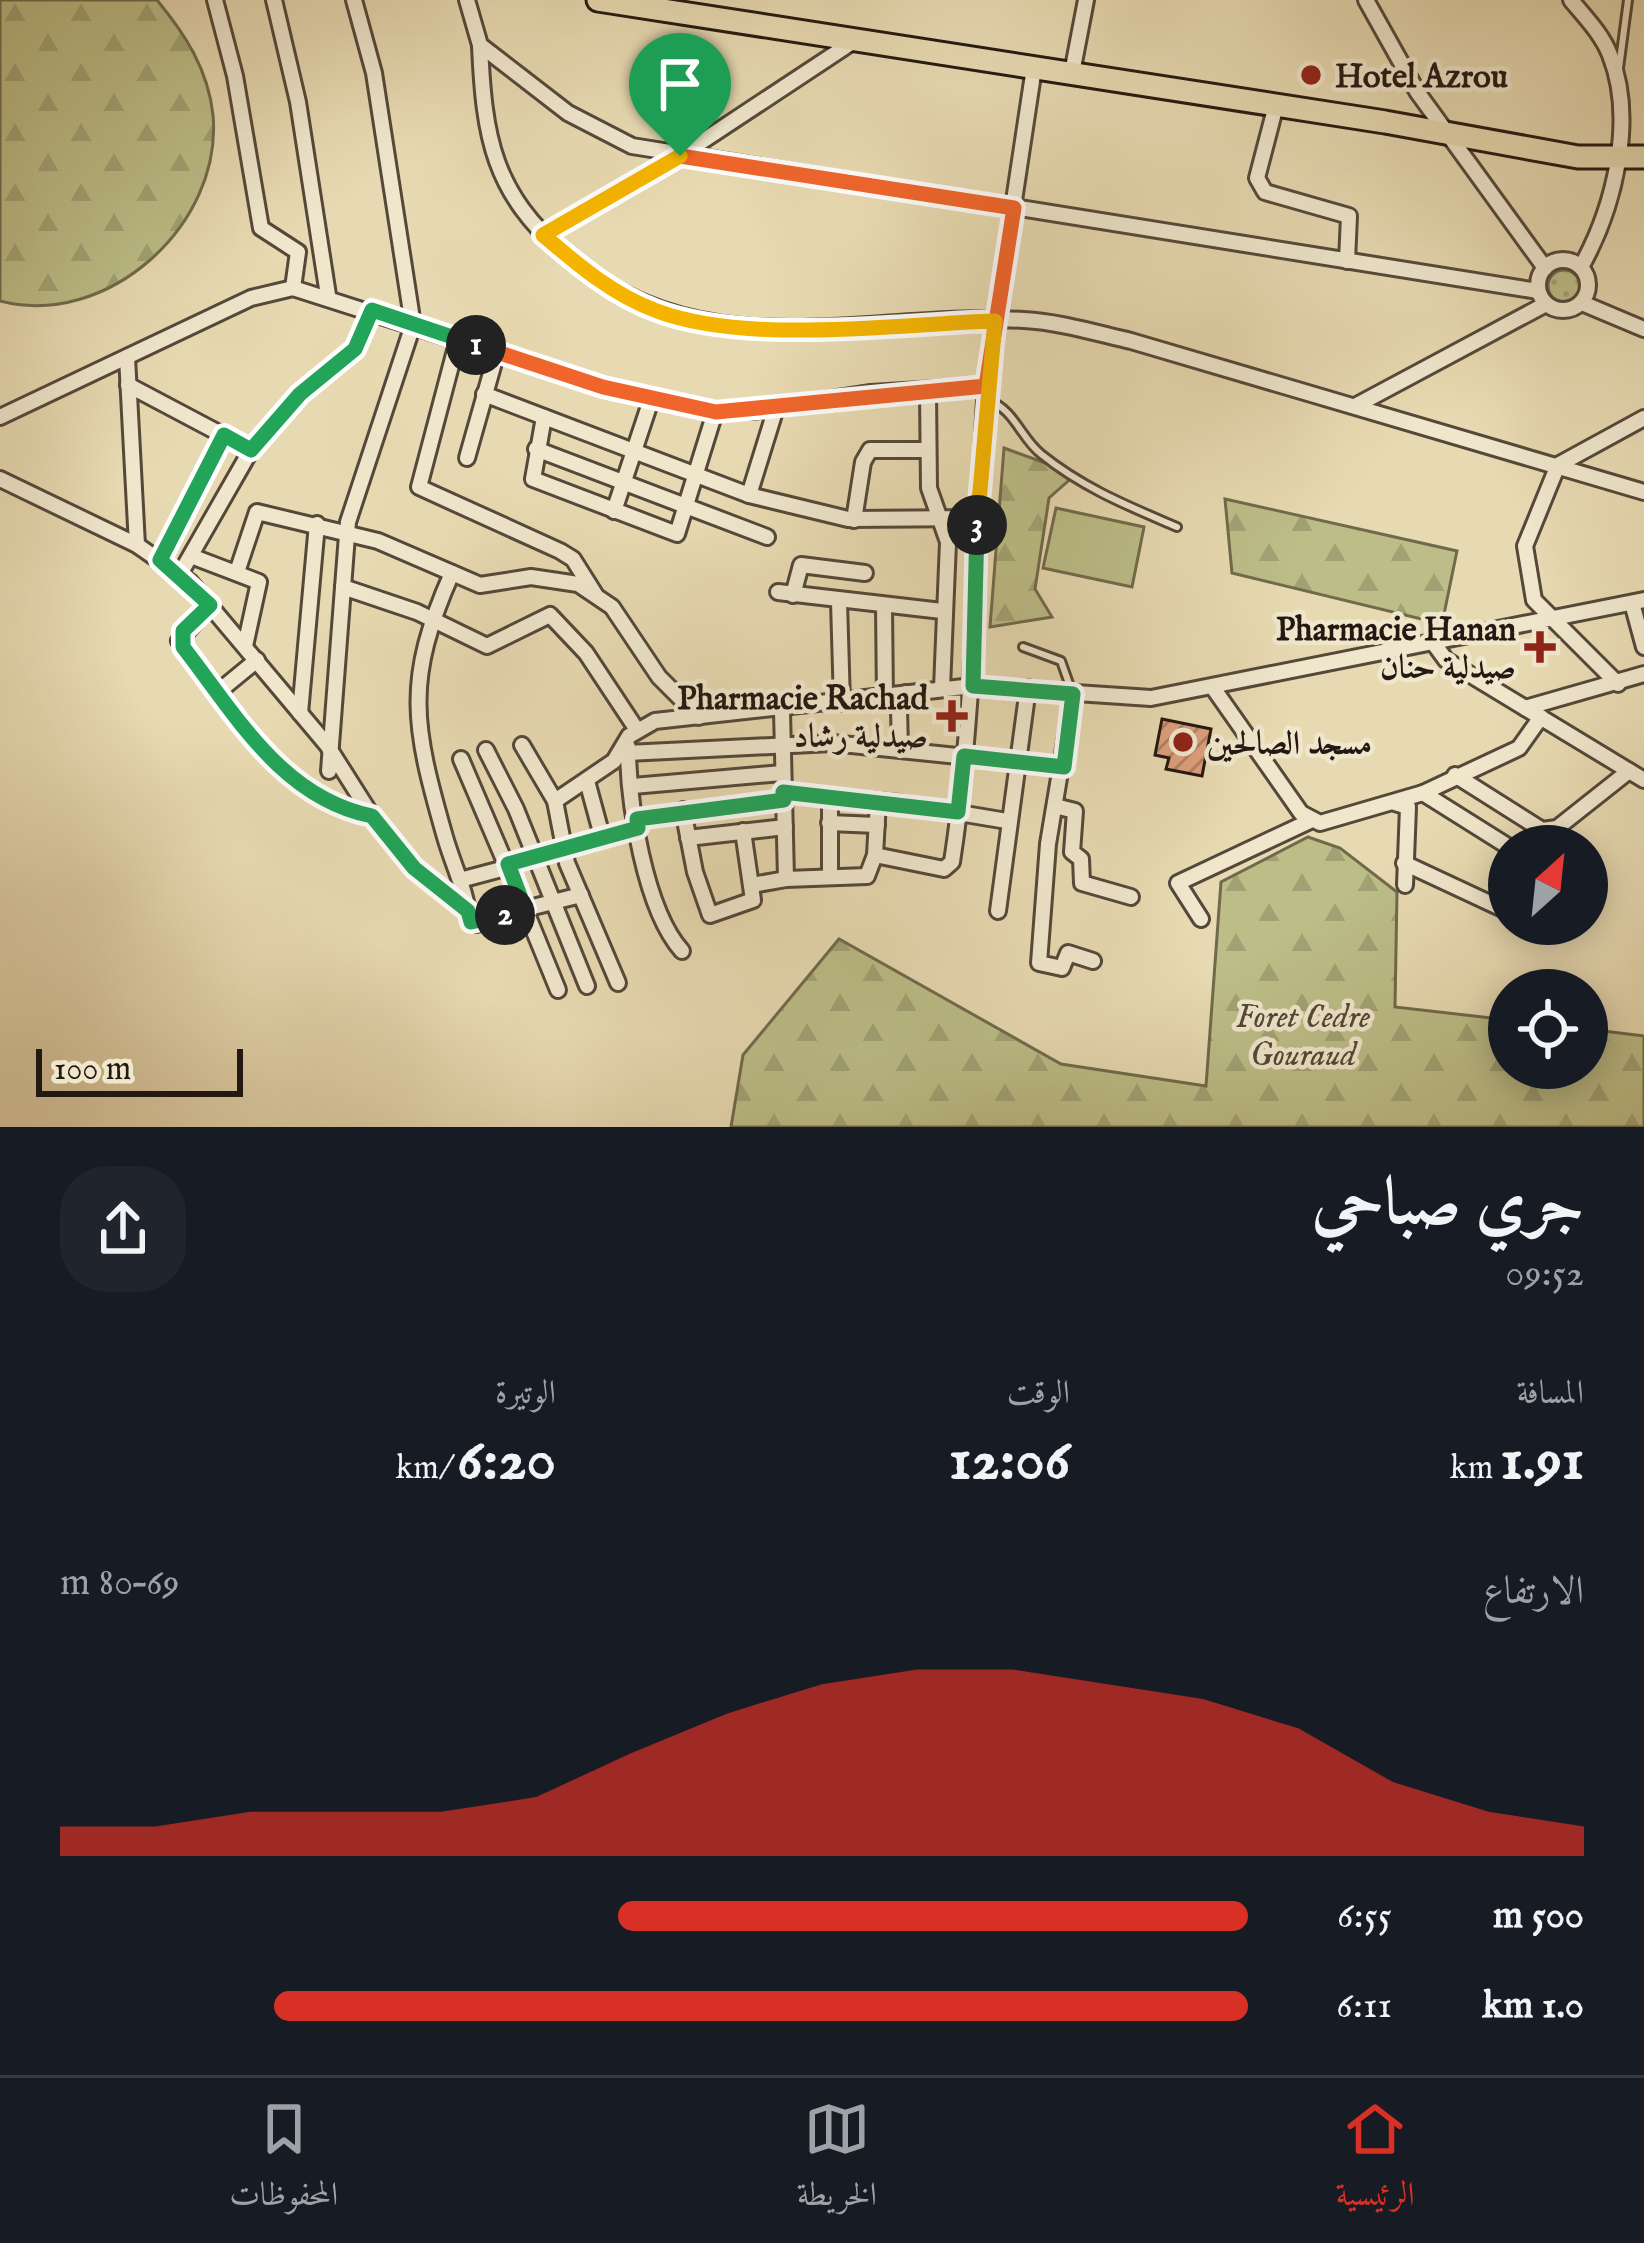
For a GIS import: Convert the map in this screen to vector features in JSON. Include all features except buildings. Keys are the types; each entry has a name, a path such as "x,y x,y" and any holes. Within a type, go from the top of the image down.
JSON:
{"main road":[{"path":"598,0 1617,161 1644,157"}],"street":[{"path":"215,0 235,76 261,228 298,252 293,288"},
{"path":"274,0 302,124 328,295"},
{"path":"329,771 327,746 349,532 413,325 374,74 354,0"},
{"path":"466,0 480,45 489,141 521,214 620,295 690,322 772,328 1045,322 1131,341 1357,405 1644,492"},
{"path":"1072,73 1086,0"},
{"path":"1366,0 1446,133 1545,268 1542,298"},
{"path":"1571,0 1608,50 1618,83 1617,161 1603,225 1581,267"},
{"path":"543,235 680,156 854,40"},
{"path":"480,45 568,113 604,134 680,156 1348,261 1542,298 1568,310 1582,303 1589,289 1581,267 1567,260 1545,268"},
{"path":"875,855 947,869 973,686 985,392 1034,68"},
{"path":"1275,109 1257,178 1265,192 1349,216 1348,261"},
{"path":"0,417 251,298 293,288 328,295 651,400 716,412 871,393 985,392"},
{"path":"1357,405 1542,298"},
{"path":"1582,303 1644,329"},
{"path":"180,574 251,450 300,394 355,349 372,310"},
{"path":"458,339 418,487 573,560 595,594 623,619 658,677 699,717"},
{"path":"467,458 497,352"},
{"path":"127,357 137,545"},
{"path":"128,385 251,450"},
{"path":"928,392 929,488 948,542 942,688"},
{"path":"484,394 749,495 854,520 977,518"},
{"path":"614,511 651,400"},
{"path":"749,495 776,408"},
{"path":"544,417 531,472 536,482 677,533 716,412"},
{"path":"1618,684 1534,600 1525,546 1558,465 1644,418"},
{"path":"160,560 224,435"},
{"path":"536,449 767,537"},
{"path":"854,520 862,462 870,450 928,450"},
{"path":"0,479 137,545 180,574 300,712 414,868 468,911 477,924 581,895"},
{"path":"237,572 255,513 349,532 484,586 554,578 595,594"},
{"path":"300,712 317,524"},
{"path":"191,556 259,582 244,646"},
{"path":"865,573 803,565 786,593 942,611"},
{"path":"452,573 431,620 416,680 417,717 468,911"},
{"path":"343,587 487,646 550,615 586,653 633,733 627,754 651,888 682,951"},
{"path":"839,602 842,703"},
{"path":"554,801 614,761 633,733 655,721 885,700 906,693 973,686 1137,699 1214,689 1638,602 1644,647"},
{"path":"210,605 179,641 218,692 291,779 338,809 372,816"},
{"path":"884,607 885,700"},
{"path":"1432,641 1446,660 1644,780"},
{"path":"218,692 257,660"},
{"path":"1525,708 1644,674"},
{"path":"998,911 1028,688"},
{"path":"1214,689 1310,821"},
{"path":"900,749 899,709 906,693"},
{"path":"1073,694 1055,806 1039,962 1061,968 1068,953 1093,961"},
{"path":"782,711 786,879"},
{"path":"1206,917 1178,883 1310,821 1423,793 1519,748 1540,717"},
{"path":"627,754 780,742 1064,767"},
{"path":"522,745 554,801 563,849 618,983"},
{"path":"486,750 536,857 586,986"},
{"path":"461,759 558,990"},
{"path":"1455,775 1542,830 1557,828 1629,771"},
{"path":"633,786 782,772"},
{"path":"587,782 602,836"},
{"path":"1423,793 1488,834"},
{"path":"460,880 683,810 783,796 878,801 1007,821"},
{"path":"830,797 830,877"},
{"path":"752,885 871,874 878,801"},
{"path":"1395,803 1408,807 1405,884"},
{"path":"1055,806 1075,812 1072,852 1081,859 1082,883 1131,897"},
{"path":"683,810 710,915 753,900 743,831"},
{"path":"830,823 877,826"},
{"path":"688,838 784,827"},
{"path":"1404,863 1488,902"},
{"path":"545,957 572,948"}],"lane":[{"path":"1618,83 1628,0"},
{"path":"985,392 1004,406 1035,450 1091,491 1178,527"},
{"path":"1023,647 1060,661 1073,694"}],"green space":[{"path":"0,0 157,0 194,53 206,82 213,115 211,156 199,194 178,230 150,260 117,283 80,299 40,306 0,301"},
{"path":"1564,270 1575,275 1580,286 1575,297 1564,302 1553,297 1548,286 1553,275"},
{"path":"1004,448 1076,474 1049,498 1035,589 1052,617 990,627"},
{"path":"1225,499 1457,551 1442,624 1232,573"},
{"path":"1056,508 1144,527 1132,587 1043,568"},
{"name":"Foret Cedre Gouraud","path":"1308,837 1340,848 1397,892 1395,1007 1488,1018 1488,1089 1608,1089 1608,1032 1644,1036 1644,1127 731,1127 743,1055 839,939 1061,1064 1206,1086 1221,882"}],"place":[{"name":"Hotel Azrou","path":"1311,75"},
{"name":"Pharmacie Hanan صيدلية حنان","path":"1540,647"},
{"name":"Pharmacie Rachad صيدلية رشاد","path":"952,716"},
{"name":"مسجد الصالحين","path":"1183,742"}],"route":[{"path":"680,156 543,235 620,295 690,322 772,328 995,321 986,386 971,610 973,686 1073,694 1064,767 964,756 958,812 783,792 784,800 637,819 638,828 508,864 525,909 474,924 468,911 414,868 372,816 338,809 315,797 277,765 179,641 210,605 190,582 160,560 224,435 251,450 300,394 355,349 372,310 603,387 699,410 732,412 871,393 986,386 1014,208 680,156"}]}
